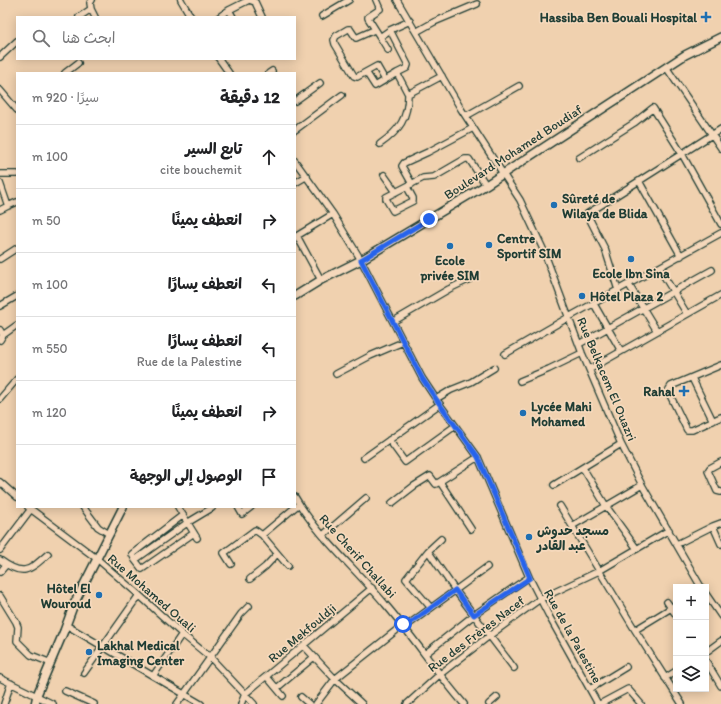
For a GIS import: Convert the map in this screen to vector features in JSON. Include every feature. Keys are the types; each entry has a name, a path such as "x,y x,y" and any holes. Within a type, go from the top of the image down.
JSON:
{"main road":[{"name":"Boulevard Mohamed Boudiaf","path":"296,295 321,280 361,260 486,186 666,67 692,51 721,37"},
{"path":"35,700 74,604 122,508"}],"street":[{"path":"92,0 90,3 94,16"},
{"path":"220,16 249,0 255,2 262,16"},
{"path":"322,16 349,0"},
{"path":"376,0 380,9 368,17 374,30 388,50"},
{"name":"Rue Belkacem El Ouazri","path":"398,0 473,128 520,200 543,249 582,352 621,444 642,485 699,584"},
{"path":"184,1 191,16"},
{"path":"416,32 434,22 477,4"},
{"path":"80,16 91,9"},
{"path":"229,10 232,16"},
{"path":"380,37 390,30 410,21"},
{"path":"374,30 356,38 350,29 348,29 336,36 336,46 353,75 357,77 377,66 385,80"},
{"path":"366,72 374,86 407,68 408,65 390,30"},
{"path":"0,57 16,42"},
{"path":"220,60 227,72"},
{"path":"66,72 78,63"},
{"path":"666,67 721,148"},
{"path":"380,144 396,132 405,116 408,105 408,94 397,73"},
{"path":"408,94 442,76"},
{"path":"296,100 320,83"},
{"path":"466,116 519,86"},
{"path":"0,90 16,109"},
{"path":"296,129 342,95"},
{"path":"579,158 634,123 653,108 682,154 721,224"},
{"path":"473,128 404,163 402,166 410,185 413,201 394,211 386,198 396,192 410,185 423,178 434,177 466,158 486,186"},
{"path":"618,290 605,249 587,214 721,129"},
{"name":"Rue de la Palestine","path":"296,162 333,214 361,260 394,321 422,378 478,457 540,599 599,704"},
{"path":"0,174 16,174"},
{"path":"384,174 396,192"},
{"path":"296,182 307,176"},
{"path":"639,181 681,256"},
{"path":"0,183 8,206"},
{"path":"0,210 16,202"},
{"path":"321,280 296,236 333,214"},
{"path":"505,354 721,233"},
{"path":"0,260 16,249"},
{"path":"659,268 687,314"},
{"path":"579,344 712,270"},
{"path":"394,321 449,289 472,278"},
{"path":"629,285 656,331"},
{"path":"590,368 721,295"},
{"path":"0,306 16,297"},
{"path":"594,304 621,351"},
{"path":"1,335 16,326"},
{"path":"336,374 370,356 403,342"},
{"path":"520,381 549,369 582,352"},
{"path":"721,365 669,388 668,394 687,430 692,430 721,417"},
{"path":"436,399 450,390 471,382 494,368"},
{"path":"692,378 713,420"},
{"path":"0,399 16,380"},
{"path":"364,458 440,404"},
{"path":"389,440 405,462 455,426"},
{"path":"554,485 621,444"},
{"path":"392,503 430,476 436,484 478,457"},
{"path":"721,462 710,468 708,471 717,491 721,492"},
{"path":"582,468 606,506 637,549"},
{"path":"0,482 16,497"},
{"path":"440,482 472,529"},
{"path":"572,526 642,485"},
{"path":"323,535 366,498"},
{"name":"Rue Cherif Challabi","path":"296,499 323,535 372,588 404,626 439,675 464,704"},
{"path":"560,506 682,704"},
{"path":"0,550 30,508"},
{"name":"Rue Mohamed Ouali","path":"30,508 96,558 210,657 254,704"},
{"path":"84,508 98,527 109,534"},
{"path":"179,508 184,516 187,523 195,535 142,569 132,554 184,516"},
{"path":"135,560 187,523 212,508"},
{"path":"239,508 242,514 249,508"},
{"path":"262,535 294,508"},
{"path":"677,544 721,523"},
{"path":"713,526 721,544"},
{"path":"231,564 224,553 255,530 262,535 288,566"},
{"name":"Rue des Frères Nacef","path":"407,704 439,675 540,599 599,571 669,530"},
{"path":"430,608 406,579 428,551 441,539"},
{"path":"428,551 455,590 514,668"},
{"path":"0,560 16,570 23,570 32,568 48,554"},
{"path":"250,579 265,567 277,554"},
{"path":"0,572 6,565"},
{"path":"316,704 335,679 404,626 487,567"},
{"path":"425,654 474,615 530,578"},
{"name":"Rue Mekfouldji","path":"246,694 372,588"},
{"path":"84,673 139,595"},
{"path":"0,596 18,626 17,641 31,655 51,663"},
{"path":"709,598 721,616"},
{"path":"635,630 673,606 667,602"},
{"path":"177,704 241,614 250,606"},
{"path":"66,625 103,645 201,704"},
{"path":"153,676 182,634"},
{"path":"709,650 721,641"},
{"path":"304,646 335,679 362,704"},
{"path":"277,688 314,657"},
{"path":"709,666 721,686"},
{"path":"590,689 626,667"},
{"path":"665,678 673,673"},
{"path":"267,677 283,696"},
{"path":"0,678 11,683 35,700 53,704"},
{"path":"4,704 11,683"},
{"path":"599,704 628,688 640,704"},
{"path":"65,691 94,704"},
{"path":"241,704 246,694"},
{"path":"301,697 309,704"},
{"path":"489,704 497,697"}],"place":[{"name":"Hassiba Ben Bouali Hospital","path":"706,17"},
{"name":"Sûreté de Wilaya de Blida","path":"554,205"},
{"name":"Centre Sportif SIM","path":"489,245"},
{"name":"Ecole privée SIM","path":"450,246"},
{"name":"Ecole Ibn Sina","path":"631,259"},
{"name":"Hôtel Plaza 2","path":"582,296"},
{"name":"Rahal","path":"684,391"},
{"name":"Lycée Mahi Mohamed","path":"523,413"},
{"name":"مسجد حدوش عبد القادر","path":"529,537"},
{"name":"Hôtel El Wouroud","path":"99,595"},
{"name":"Lakhal Medical Imaging Center","path":"89,652"}],"route":[{"path":"403,624 405,627 455,590 474,615 530,578 478,457 422,378 394,321 361,260 429,219"}]}
